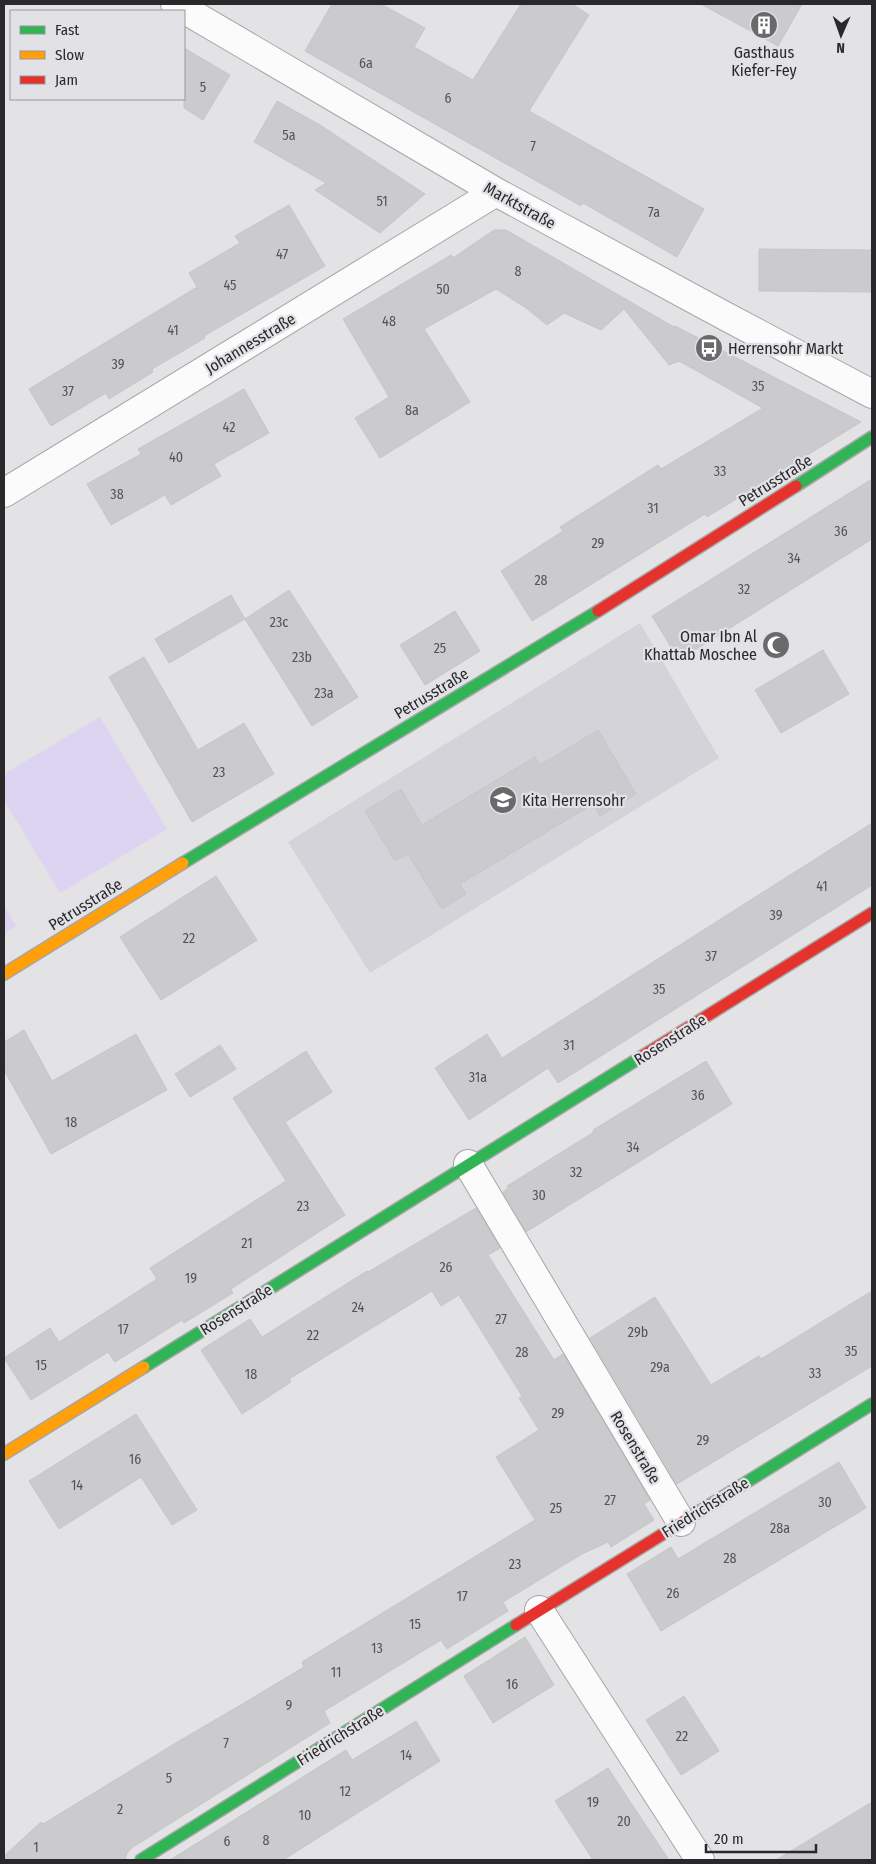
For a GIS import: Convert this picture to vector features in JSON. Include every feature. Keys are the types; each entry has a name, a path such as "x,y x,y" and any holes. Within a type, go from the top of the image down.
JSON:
{"street":[{"name":"Marktstraße","path":"175,4 496,192 872,394"},
{"name":"Johannesstraße","path":"4,493 496,192"},
{"name":"Petrusstraße","path":"4,974 254,819 594,614 872,437"},
{"name":"Rosenstraße","path":"4,1454 872,913"},
{"name":"Rosenstraße","path":"468,1164 680,1522"},
{"name":"Friedrichstraße","path":"142,1860 539,1610 872,1404"},
{"path":"539,1610 700,1860"}],"shaded area":[{"name":"Kita Herrensohr","path":"640,623 719,758 370,973 288,842"},
{"path":"100,717 167,829 60,893 4,800 4,774"},
{"path":"4,906 16,926 4,934"}],"building":[{"path":"332,4 381,4 425,28 414,47 473,80 521,4 572,4 589,15 529,111 704,209 677,257 583,203 581,206 305,51"},
{"name":"Gasthaus Kiefer-Fey","path":"701,4 802,4 778,46"},
{"path":"185,49 230,75 203,120 184,108"},
{"path":"277,101 320,125 425,194 380,233 315,190 326,183 254,142"},
{"path":"289,205 325,266 204,336 205,338 152,369 153,372 109,399 106,393 51,426 29,389 197,287 189,273 240,243 235,236"},
{"path":"494,230 506,230 674,327 861,422 707,517 705,514 532,621 501,571 563,531 560,527 658,465 661,469 763,408 679,361 669,365 624,309 601,330 564,313 547,325 526,308 496,289 424,329 470,402 380,458 355,418 389,397 343,319 451,255 453,258"},
{"path":"759,249 872,250 872,292 759,291"},
{"path":"244,389 269,433 214,464 221,476 171,505 165,495 111,525 87,484 141,454 138,449"},
{"path":"872,479 872,539 679,660 652,616"},
{"path":"289,590 358,697 312,726 245,619"},
{"path":"231,595 245,619 169,663 155,639"},
{"path":"455,611 480,651 425,685 400,645"},
{"path":"823,650 849,694 781,733 755,690"},
{"path":"144,657 198,750 244,723 274,774 192,822 109,677"},
{"path":"598,730 636,794 600,816 593,804 460,884 466,894 442,909 408,854 395,861 365,811 401,789 422,825 535,757 540,765"},
{"path":"872,823 872,885 558,1083 548,1068 469,1120 435,1068 487,1034 502,1058"},
{"path":"216,876 257,940 161,1000 120,937"},
{"path":"24,1030 52,1081 136,1034 167,1090 51,1154 4,1070 4,1042"},
{"path":"220,1045 236,1069 190,1097 175,1074"},
{"path":"306,1051 332,1092 285,1122 345,1215 231,1289 233,1293 184,1323 182,1320 115,1362 108,1352 31,1400 4,1358 50,1328 59,1342 157,1279 150,1268 286,1181 233,1098"},
{"path":"706,1061 732,1104 526,1232 503,1192 508,1188 507,1186 594,1132 593,1130"},
{"path":"476,1208 500,1248 488,1255 554,1360 563,1354 650,1500 644,1504 654,1520 611,1547 608,1542 582,1554 503,1602 508,1611 447,1649 441,1640 324,1711 330,1723 133,1847 127,1853 125,1860 4,1860 4,1856 41,1822 43,1824 304,1667 302,1662 535,1520 496,1457 539,1430 519,1398 522,1396 459,1295 441,1306 432,1291 289,1379 291,1382 242,1414 201,1350 250,1319 262,1337 367,1271"},
{"path":"872,1291 872,1366 677,1484 590,1338 655,1297 711,1385 759,1356 761,1359"},
{"path":"136,1414 197,1510 172,1525 141,1477 59,1529 29,1481"},
{"path":"839,1462 866,1508 661,1631 627,1574 671,1547 678,1559"},
{"path":"525,1637 554,1685 493,1723 464,1676"},
{"path":"684,1696 719,1751 681,1775 646,1720"},
{"path":"416,1721 440,1761 283,1860 170,1860 346,1750 352,1760"},
{"path":"608,1768 669,1860 593,1860 555,1801"},
{"path":"872,1802 872,1860 776,1860"}],"traffic: fast":[{"path":"796,486 872,437"},
{"path":"183,863 598,611"},
{"path":"144,1367 641,1057"},
{"path":"692,1516 872,1404"},
{"path":"141,1860 516,1625"}],"traffic: slow":[{"path":"4,974 183,863"},
{"path":"4,1454 144,1367"}],"traffic: jam":[{"path":"598,611 796,486"},
{"path":"641,1057 872,913"},
{"path":"516,1625 692,1516"}],"place":[{"name":"Gasthaus Kiefer-Fey","path":"764,25"},
{"name":"Herrensohr Markt","path":"709,348"},
{"name":"Omar Ibn Al Khattab Moschee","path":"776,645"},
{"name":"Kita Herrensohr","path":"503,800"}]}
